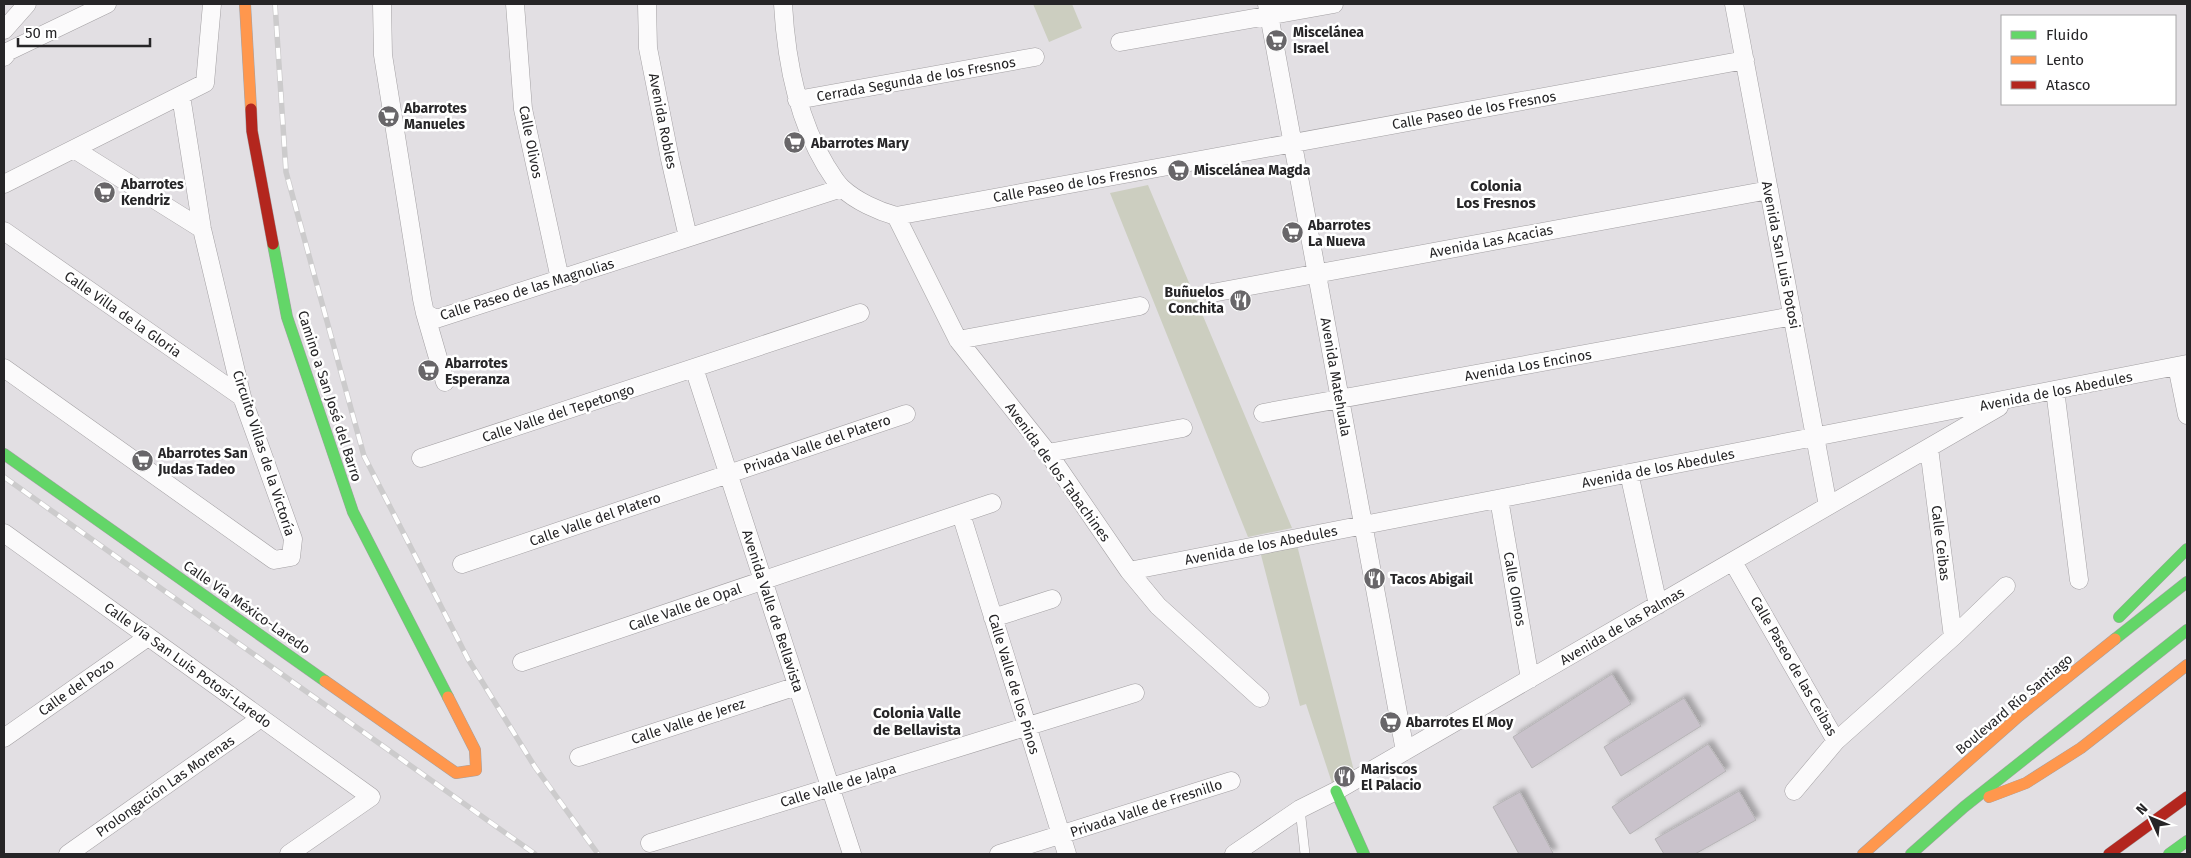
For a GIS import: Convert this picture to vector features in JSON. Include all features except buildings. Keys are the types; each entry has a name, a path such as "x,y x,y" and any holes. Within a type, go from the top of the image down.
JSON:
{"main road":[{"name":"Camino a San José del Barro","path":"245,4 252,131 287,317 353,512 475,750 476,770"},
{"name":"Calle Vía México-Laredo","path":"4,454 456,773 476,770"},
{"path":"2020,716 2187,549"},
{"name":"Boulevard Río Santiago","path":"1864,854 2020,716 2187,582"},
{"path":"1911,854 1964,806 2187,630"},
{"path":"1964,806 2026,784 2081,748 2187,665"},
{"path":"2109,854 2187,797"},
{"path":"1327,798 1364,854"},
{"path":"2168,854 2187,841"}],"street":[{"path":"4,30 27,4"},
{"path":"5,50 107,4"},
{"path":"4,184 205,84 212,4"},
{"name":"Calle Paseo de las Magnolias","path":"382,4 383,55 426,313 436,319 842,188"},
{"name":"Calle Olivos","path":"515,4 523,109 560,279"},
{"name":"Avenida Robles","path":"648,4 648,48 688,237"},
{"path":"783,4 784,26 797,100 813,145 842,188 862,202 896,216"},
{"path":"1120,42 1268,10 1334,4"},
{"name":"Avenida San Luis Potosi","path":"1734,4 1828,506"},
{"name":"Avenida Matehuala","path":"1268,10 1405,751"},
{"name":"Cerrada Segunda de los Fresnos","path":"797,100 1035,58"},
{"name":"Calle Paseo de los Fresnos","path":"896,216 1745,60"},
{"name":"Circuito Villas de la Victoría","path":"4,368 274,560 291,557 293,540 242,397 202,229 181,96"},
{"path":"74,149 202,229"},
{"name":"Avenida Las Acacias","path":"1212,293 1769,190"},
{"name":"Avenida de los Tabachines","path":"896,216 958,340 1048,453 1129,571 1158,606 1260,698"},
{"name":"Calle Villa de la Gloria","path":"4,231 242,397"},
{"path":"958,340 1140,306"},
{"path":"426,313 444,382"},
{"name":"Calle Valle del Tepetongo","path":"421,458 860,313"},
{"name":"Avenida Los Encinos","path":"1263,413 1793,316"},
{"path":"2182,365 2187,415"},
{"name":"Avenida de los Abedules","path":"1129,571 2012,400 2182,365"},
{"name":"Avenida Valle de Bellavista","path":"694,368 852,854"},
{"path":"2055,390 2079,580"},
{"name":"Avenida de las Palmas","path":"1234,854 1300,808 1327,798 2012,400"},
{"name":"Privada Valle del Platero","path":"728,474 906,414"},
{"path":"1048,453 1183,428"},
{"name":"Calle Ceibas","path":"1929,448 1953,637"},
{"path":"1629,473 1658,605"},
{"name":"Calle Valle del Platero","path":"462,564 728,474"},
{"name":"Calle Olmos","path":"1499,499 1530,679"},
{"name":"Calle Valle de Opal","path":"522,662 992,503"},
{"name":"Calle Valle de los Pinos","path":"960,514 1068,854"},
{"name":"Calle Vía San Luis Potosí-Laredo","path":"4,533 371,797 289,854"},
{"name":"Calle Paseo de las Ceibas","path":"1733,562 1836,740 1953,637 2006,586"},
{"path":"993,618 1052,599"},
{"name":"Calle del Pozo","path":"4,738 148,637"},
{"name":"Calle Valle de Jerez","path":"579,757 797,686"},
{"name":"Calle Valle de Jalpa","path":"650,843 1135,693"},
{"name":"Prolongación Las Morenas","path":"68,854 261,718"},
{"path":"1794,791 1836,740"},
{"name":"Privada Valle de Fresnillo","path":"1000,854 1232,781"}],"lane":[{"path":"1300,808 1305,854"}],"shaded area":[{"path":"1033,4 1072,4 1082,28 1049,42"},
{"path":"1148,185 1292,528 1248,537 1110,193"},
{"path":"1297,545 1354,771 1332,783 1306,704 1300,706 1261,555"}],"railway":[{"path":"275,4 286,172 364,456 468,659 535,767 598,854"},
{"path":"4,477 535,854"}],"traffic: fast":[{"path":"273,244 287,317 353,512 448,697"},
{"path":"4,454 325,681"},
{"path":"2119,617 2187,549"},
{"path":"2115,639 2187,582"},
{"path":"1911,854 1964,807 2187,630"},
{"path":"1336,791 1364,854"},
{"path":"2169,854 2187,841"}],"traffic: slow":[{"path":"245,4 251,109"},
{"path":"1863,854 2019,716 2115,639"},
{"path":"1989,797 2026,783 2081,748 2187,665"},
{"path":"325,681 456,773 476,770 475,750 448,697"}],"traffic: jam":[{"path":"251,109 252,131 273,244"},
{"path":"2109,854 2187,797"}],"place":[{"name":"Miscelánea Israel","path":"1277,40"},
{"name":"Abarrotes Manueles","path":"388,116"},
{"name":"Abarrotes Mary","path":"795,143"},
{"name":"Miscelánea Magda","path":"1178,170"},
{"name":"Abarrotes Kendriz","path":"105,192"},
{"name":"Abarrotes La Nueva","path":"1292,233"},
{"name":"Buñuelos Conchita","path":"1240,300"},
{"name":"Abarrotes Esperanza","path":"429,371"},
{"name":"Abarrotes San Judas Tadeo","path":"142,461"},
{"name":"Tacos Abigail","path":"1374,579"},
{"name":"Abarrotes El Moy","path":"1390,722"},
{"name":"Mariscos El Palacio","path":"1345,777"}],"district":[{"name":"Colonia Los Fresnos","path":"1496,194"},
{"name":"Colonia Valle de Bellavista","path":"917,722"}]}
